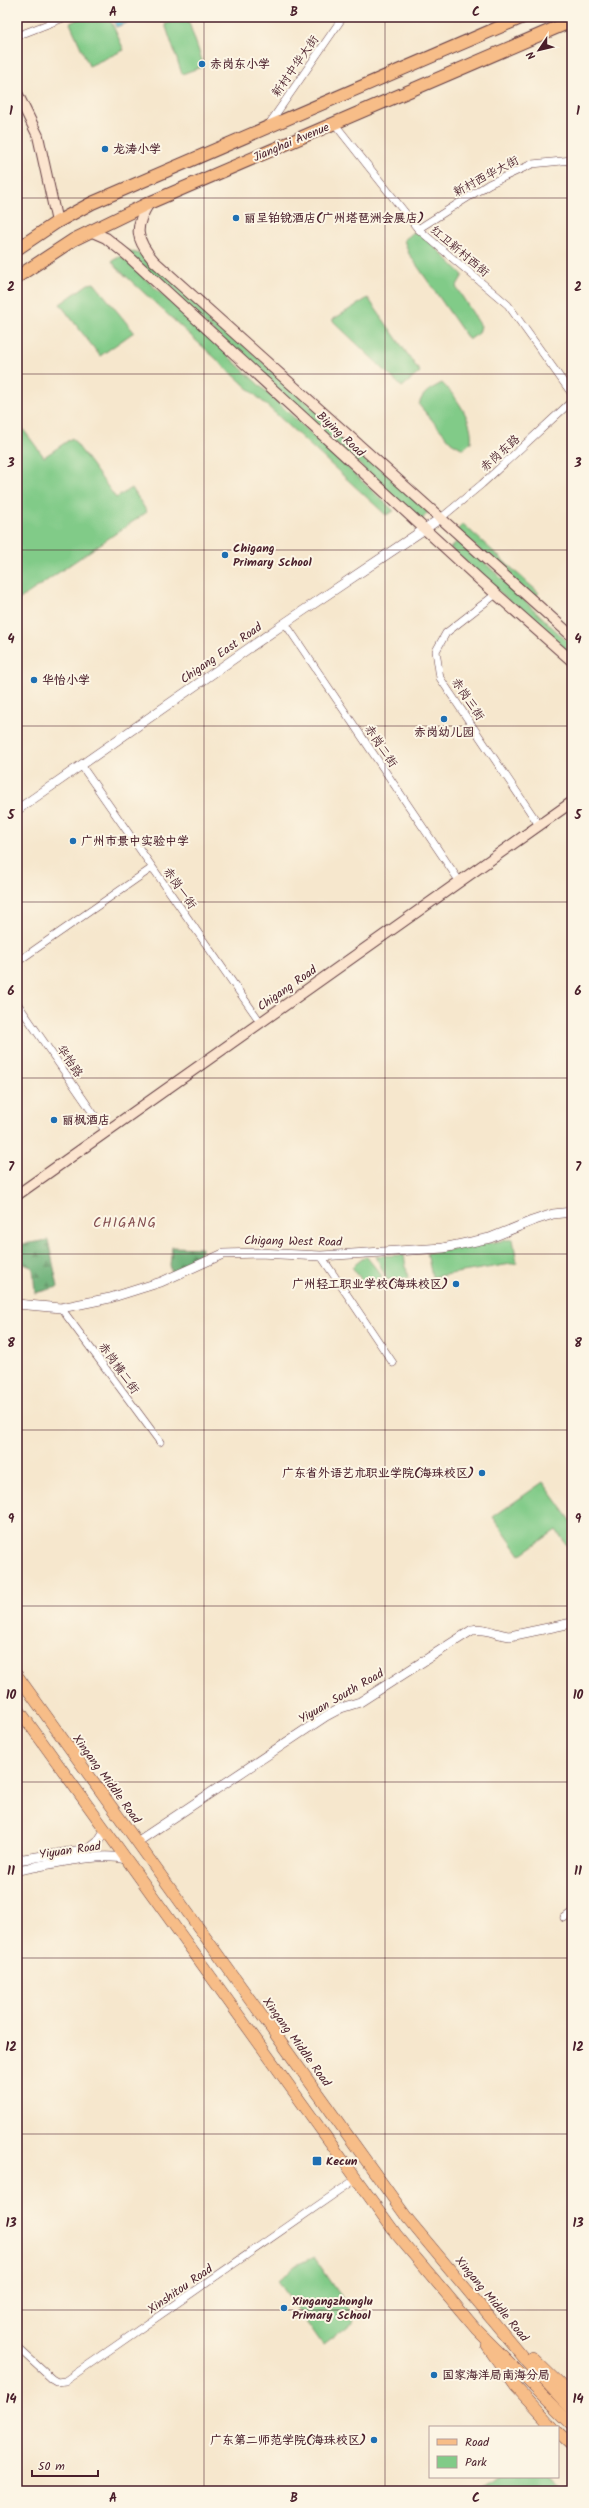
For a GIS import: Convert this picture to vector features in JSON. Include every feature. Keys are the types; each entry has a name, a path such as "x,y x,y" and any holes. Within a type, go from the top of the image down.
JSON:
{"highway":[{"name":"Jianghai Avenue","path":"17,250 57,222 92,203 523,17"},
{"name":"Jianghai Avenue","path":"17,277 54,251 90,231 149,203 572,20"}],"main road":[{"path":"17,93 38,136 57,222"},
{"name":"Biying Road","path":"149,203 140,218 138,228 144,249 154,261 572,636"},
{"name":"Biying Road","path":"90,231 106,238 127,255 496,594 572,661"},
{"name":"Chigang Road","path":"17,1195 572,802"},
{"name":"Xingang Middle Road","path":"17,1675 408,2219 491,2318 572,2410"},
{"path":"17,1707 409,2252 476,2329 572,2425"},
{"path":"491,2318 572,2396"},
{"path":"476,2329 507,2375 552,2426"}],"street":[{"path":"17,36 66,17"},
{"name":"新村中华大街","path":"266,128 343,17"},
{"name":"红卫新村西街","path":"334,123 374,177 418,229 508,305 572,394"},
{"name":"新村西华大街","path":"418,229 489,184 532,164 572,160"},
{"name":"赤岗东路","path":"441,518 482,484 572,401"},
{"name":"Chigang East Road","path":"17,810 285,623 441,518"},
{"name":"赤岗三街","path":"496,594 446,633 436,651 440,678 540,825"},
{"name":"赤岗二街","path":"285,623 460,882"},
{"name":"赤岗一街","path":"81,765 261,1023"},
{"path":"17,962 152,868"},
{"name":"华怡路","path":"17,1003 106,1132"},
{"name":"Chigang West Road","path":"17,1304 61,1308 144,1288 223,1254 259,1253 321,1256 449,1246 490,1238 553,1214 572,1212"},
{"path":"321,1256 393,1363"},
{"name":"赤岗横二街","path":"61,1308 160,1442"},
{"name":"Yiyuan South Road","path":"137,1842 326,1716 341,1708 360,1702 472,1630 484,1629 500,1635 510,1636 572,1623"},
{"name":"Yiyuan Road","path":"17,1860 89,1849 98,1842 105,1831"},
{"name":"Yiyuan Road","path":"17,1870 115,1856 125,1859"},
{"path":"564,1918 572,1912"},
{"name":"Xinshitou Road","path":"17,2347 52,2379 57,2382 65,2381 356,2179"}],"green space":[{"path":"83,17 109,17 124,50 89,66 70,23"},
{"path":"187,17 204,66 182,74 165,24"},
{"path":"414,232 425,237 463,275 456,287 481,326 479,333 469,340 409,254 404,240"},
{"path":"123,249 146,256 428,512 421,521"},
{"path":"121,256 394,511 386,515 116,267 112,261"},
{"path":"94,283 134,332 100,356 60,304 88,284"},
{"path":"368,298 420,372 402,387 332,320"},
{"path":"442,383 459,403 470,426 471,442 463,449 451,442 419,405 425,394"},
{"path":"17,421 44,457 72,438 116,498 132,488 147,512 17,601"},
{"path":"463,524 539,593 534,598 457,530"},
{"path":"460,539 572,646 572,657 450,548"},
{"path":"513,1239 517,1263 432,1277 427,1253"},
{"path":"48,1240 58,1287 35,1293 33,1268 17,1261 17,1245"},
{"path":"172,1247 202,1248 195,1263 172,1273 170,1265"},
{"path":"404,1255 408,1278 387,1280 376,1256"},
{"path":"366,1256 382,1276 367,1287 352,1267"},
{"path":"543,1482 572,1522 572,1552 556,1530 520,1555 493,1517"},
{"path":"314,2257 354,2315 352,2323 323,2345 278,2281 296,2265"},
{"path":"499,2478 545,2478 555,2491 482,2491"}],"water":[{"path":"113,17 142,17 116,27"}],"place":[{"name":"赤岗东小学","path":"202,64"},
{"name":"龙涛小学","path":"105,149"},
{"name":"丽呈铂锐酒店(广州塔琶洲会展店)","path":"236,218"},
{"name":"Chigang Primary School","path":"225,555"},
{"name":"华怡小学","path":"34,680"},
{"name":"赤岗幼儿园","path":"444,719"},
{"name":"广州市景中实验中学","path":"73,841"},
{"name":"丽枫酒店","path":"54,1120"},
{"name":"广州轻工职业学校(海珠校区)","path":"456,1284"},
{"name":"广东省外语艺术职业学院(海珠校区)","path":"482,1473"},
{"name":"Kecun","path":"317,2161"},
{"name":"Xingangzhonglu Primary School","path":"284,2308"},
{"name":"国家海洋局南海分局","path":"434,2375"},
{"name":"广东第二师范学院(海珠校区)","path":"374,2440"}],"district":[{"name":"CHIGANG","path":"125,1222"}]}
